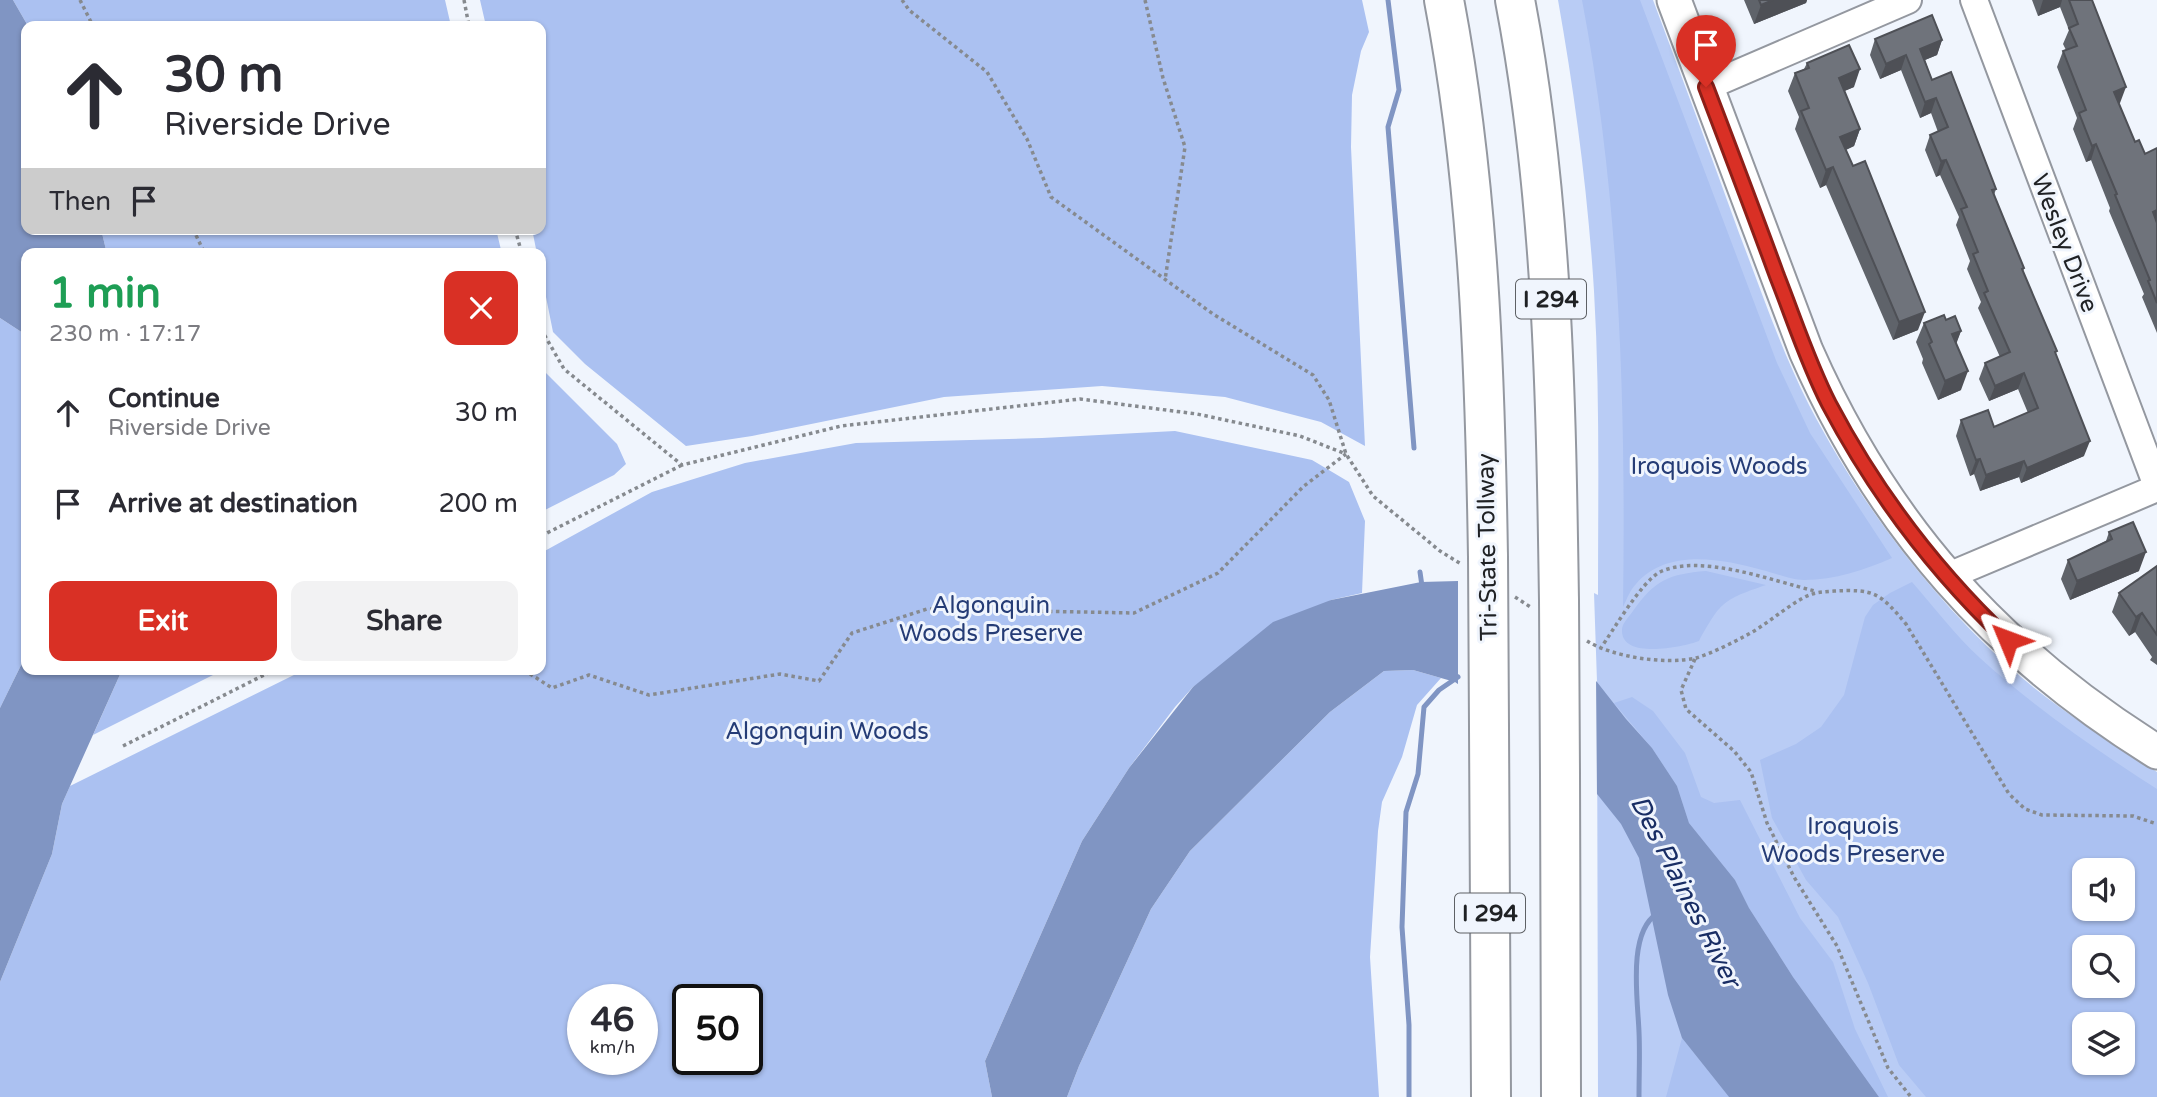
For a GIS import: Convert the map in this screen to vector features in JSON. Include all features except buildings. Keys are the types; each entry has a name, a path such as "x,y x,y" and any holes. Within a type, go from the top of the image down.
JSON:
{"highway":[{"name":"Tri-State Tollway","path":"1444,0 1457,77 1478,261 1485,396 1489,557 1491,1097"},
{"name":"I 294","path":"1515,0 1540,167 1552,310 1556,401 1561,1097"}],"main road":[{"path":"1674,0 1806,351 1828,401 1884,498 1946,577 2022,653 2081,700 2157,752"}],"street":[{"path":"1706,87 1908,0"},
{"name":"Wesley Drive","path":"1973,0 2157,487"},
{"path":"1946,577 2157,487"}],"path":[{"path":"80,0 90,21"},
{"path":"464,0 468,21"},
{"path":"902,0 909,10 987,72 1027,139 1051,197 1213,314 1313,374 1329,400 1346,454"},
{"path":"1145,0 1163,78 1185,147 1166,280"},
{"path":"546,338 564,369 681,465"},
{"path":"546,533 681,465 841,426 1080,399 1210,417 1300,436 1346,454"},
{"path":"532,675 552,688 589,675 649,695 780,674 819,681 852,633 927,609 1134,613 1218,573 1304,486 1346,454"},
{"path":"1601,649 1635,598 1659,573 1684,566 1709,565 1817,592"},
{"path":"1860,589 1888,603 1906,624 2008,794 2025,809 2042,815 2133,816 2157,824"},
{"path":"1696,658 1681,690 1686,709 1734,751 1751,772 1767,823 1794,877 1837,946 1888,1068 1911,1097"},
{"path":"123,746 264,675"}],"green space":[{"path":"13,0 445,0 450,21 25,21"},
{"path":"480,0 1362,0 1369,32 1361,51 1352,95 1351,147 1365,446 1321,422 1225,397 1102,386 944,397 752,436 686,446 585,364 553,332 546,297 546,248 536,248 533,235 546,235 546,21 485,21"},
{"name":"Iroquois Woods Preserve","path":"1558,0 1653,0 1780,341 1809,405 1872,510 1922,575 2006,664 2042,694 2157,772 2157,1097 1598,1097 1597,682 1594,593 1598,595 1597,367 1594,291 1580,145"},
{"name":"Iroquois Woods","path":"1582,0 1640,0 1777,363 1810,433 1892,558 1849,574 1804,580 1730,562 1696,559 1679,561 1663,565 1649,573 1634,586 1623,607 1623,455 1618,302 1605,150"},
{"path":"102,235 497,235 501,248 106,248"},
{"path":"0,318 21,332 21,665 0,708"},
{"path":"546,373 617,444 626,464 614,475 546,509"},
{"name":"Algonquin Woods","path":"1175,431 1312,460 1349,482 1365,521 1362,593 1331,600 1193,687 1129,768 1082,841 985,1061 992,1097 0,1097 0,982 52,854 62,804 70,786 294,675 546,675 546,550 652,492 745,463 856,443"},
{"path":"1706,571 1766,585 1724,604 1699,641 1654,649 1631,645 1624,639 1624,622 1648,592 1672,577"},
{"path":"1912,582 1962,640 2022,694 2157,789 2157,1097 1926,1097 1899,1065 1868,983 1838,917 1806,880 1772,818 1760,760 1796,744 1821,727 1844,695 1865,617 1873,605"},
{"path":"1413,670 1441,678 1417,705 1402,757 1382,802 1370,957 1379,1097 1067,1097 1151,909 1190,851 1330,712 1384,671"},
{"path":"120,675 213,675 93,735"},
{"path":"1632,697 1653,711 1685,753 1701,797 1714,803 1740,800 1800,918 1833,962 1855,1029 1888,1097 1879,1097 1793,977 1749,908 1735,880 1689,823 1677,786 1652,748 1614,703"},
{"path":"1682,1038 1729,1097 1666,1097"}],"water":[{"path":"0,0 13,0 25,21 21,21 21,235 102,235 106,248 21,248 21,332 0,318"},
{"name":"Des Plaines River","path":"1458,581 1534,621 1597,682 1652,748 1677,786 1689,823 1735,880 1749,908 1793,977 1879,1097 1729,1097 1682,1038 1668,995 1639,858 1621,824 1597,794 1540,742 1455,682 1413,670 1384,671 1330,712 1190,851 1151,909 1067,1097 992,1097 985,1061 1082,841 1129,768 1193,687 1273,622 1331,600 1421,582"},
{"path":"21,665 21,675 120,675 62,804 52,854 0,982 0,708"}],"pier":[{"path":"1458,577 1536,618 1596,676 1597,797 1538,745 1458,689"}],"waterway":[{"path":"1388,0 1399,90 1388,127 1414,448"},
{"path":"1420,572 1422,586"},
{"path":"1409,1097 1409,1025 1402,927 1406,812 1418,774 1424,707 1439,690 1458,677"},
{"path":"1639,1097 1636,968 1641,936 1657,914"}],"route":[{"path":"1706,87 1806,351 1853,448 1884,498 1913,537 1980,614 2008,640"}],"park label":[{"name":"Algonquin Woods Preserve","path":"991,619"}]}
